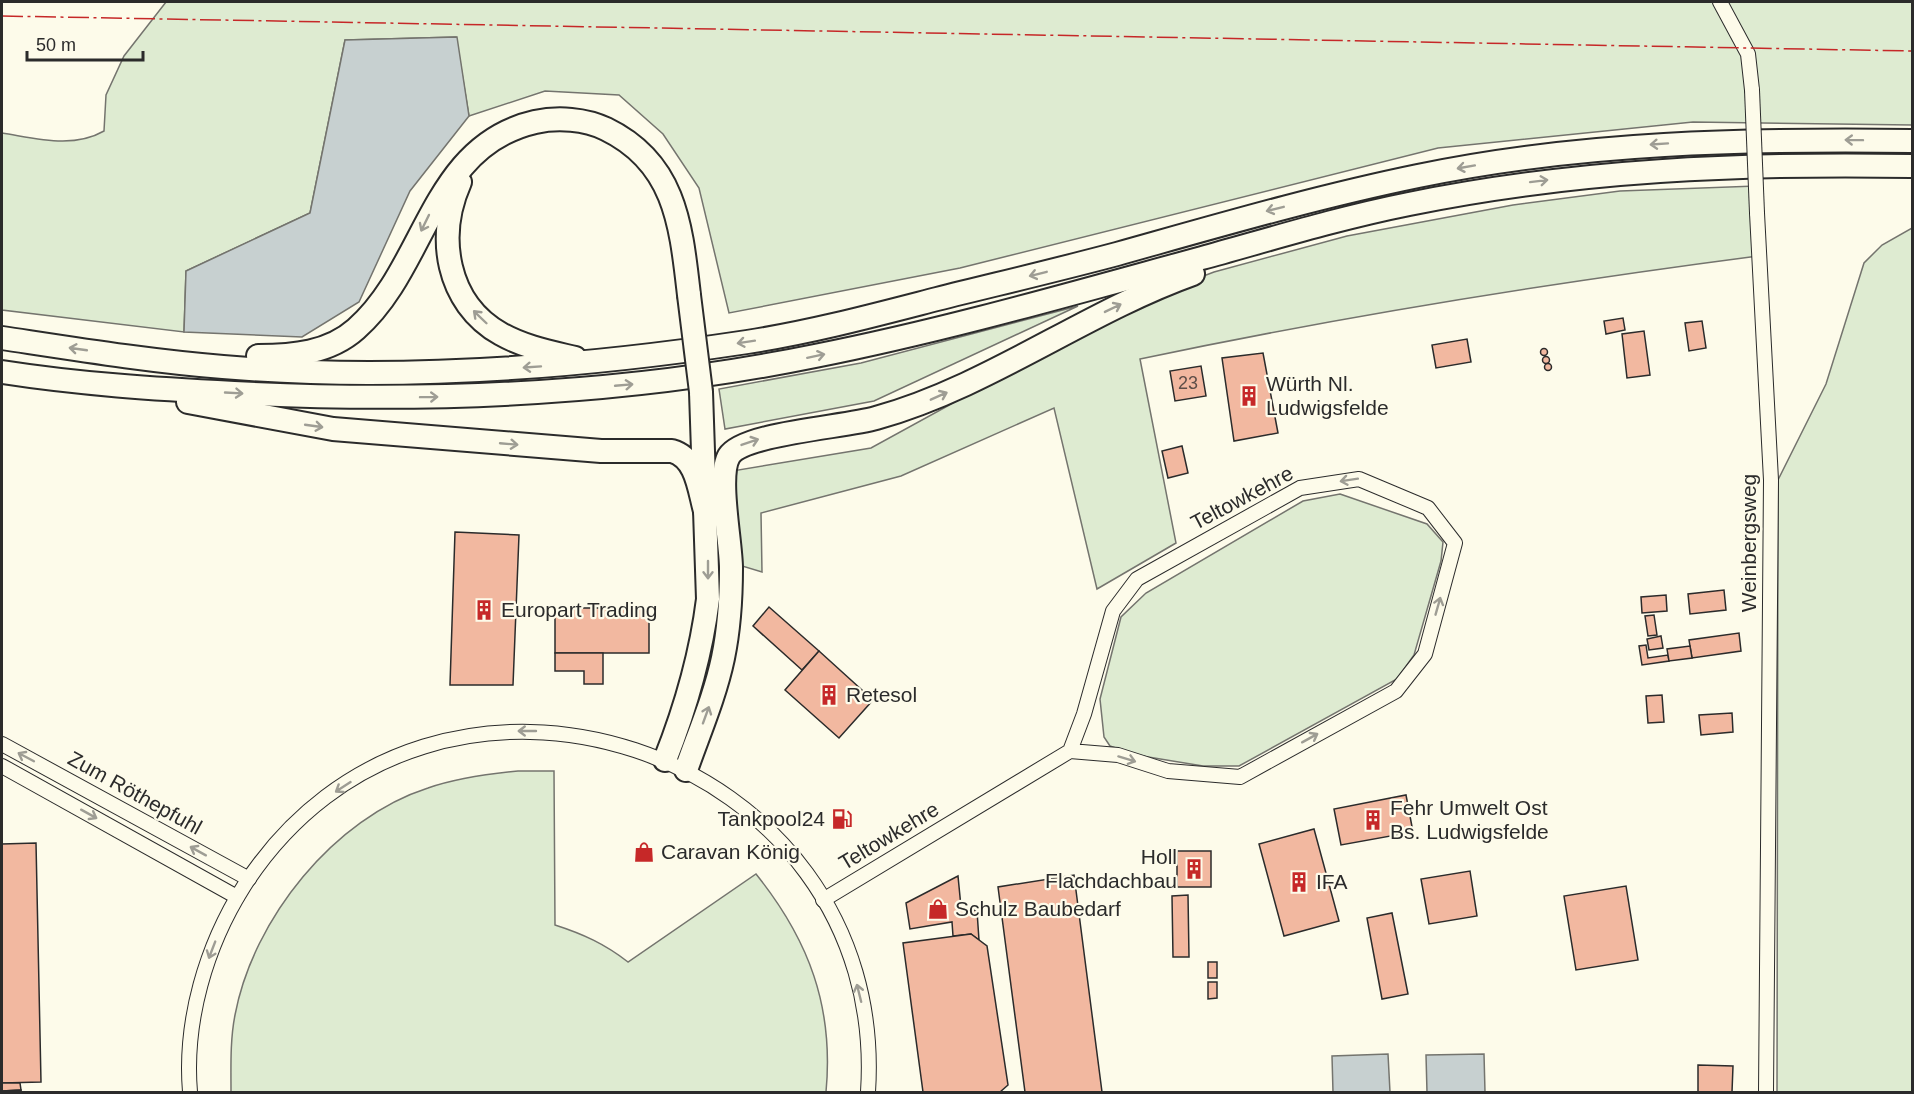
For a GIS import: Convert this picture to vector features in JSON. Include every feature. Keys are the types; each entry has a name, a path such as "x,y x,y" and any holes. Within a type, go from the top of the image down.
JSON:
{"highway":[{"path":"136,356 276,356 303,353 330,345 354,331 389,295 435,202 471,159 496,137 540,121 573,120 604,128 617,135 646,157 658,172 674,203 682,237 716,510 731,564 728,630 716,686 686,770"},
{"path":"2,338 211,366 294,372 507,369 591,363 751,341 845,322 1115,255 1298,204 1465,167 1569,152 1664,144 1803,139 1912,141"},
{"path":"471,159 456,191 447,231 452,274 461,293 473,311 501,334 533,347 591,363"},
{"path":"113,387 314,397 398,398 490,395 647,383 811,357 894,339 988,317 1358,215 1493,188 1620,173 1765,165 1912,166"},
{"path":"665,760 692,685 704,632 716,510 726,462 730,455 744,444 849,425 903,410 960,386 1146,292 1358,215"},
{"path":"2,372 113,387 333,429 591,450 672,452 680,454 691,465 716,510"}],"street":[{"name":"Weinbergsweg","path":"1720,2 1748,54 1752,90 1771,480 1766,1092"},
{"name":"Teltowkehre","path":"823,900 1070,751 1118,755 1168,771 1240,777 1395,691 1425,654 1455,543 1428,508 1359,479 1300,488 1137,579 1113,611 1084,714 1070,751"},
{"path":"190,1092 190,1056 198,994 217,937 237,897 280,840 327,798 385,763 439,743 500,732 560,732 610,741 665,760 686,770 729,796 761,823 802,869 823,900 844,945 858,989 868,1045 868,1092"},
{"name":"Zum Röthepfuhl","path":"2,744 249,879"},
{"name":"Zum Röthepfuhl","path":"2,765 237,897"}],"green space":[{"path":"166,2 1912,2 1912,125 1693,122 1438,148 960,268 729,313 699,188 663,134 619,95 545,91 469,116 456,37 345,40 310,213 186,271 184,332 2,310 2,133 67,141 80,140 104,131 106,95 124,56"},
{"path":"1756,186 1758,256 1448,301 1140,359 1176,543 1097,589 1054,408 901,476 761,513 762,572 742,566 732,471 871,448 1099,323 1156,294 1214,272 1347,236 1513,205 1620,191"},
{"path":"1912,228 1912,1092 1777,1092 1778,480 1826,384 1864,263 1882,245"},
{"path":"1078,306 874,401 725,429 719,389 861,363"},
{"path":"1340,494 1427,524 1443,542 1441,561 1414,655 1397,679 1239,766 1203,766 1136,755 1110,746 1104,737 1100,699 1121,617 1146,593 1303,501"},
{"path":"518,771 554,771 555,925 593,940 628,962 756,874 790,924 804,950 814,976 826,1031 826,1092 231,1092 233,1024 245,979 260,943 279,909 303,877 330,848 361,823 393,802 450,782"}],"shaded area":[{"path":"457,37 469,116 410,191 359,302 302,337 184,332 186,271 310,213 345,40"},
{"path":"1388,1054 1390,1092 1333,1092 1332,1056"},
{"path":"1484,1054 1485,1092 1427,1092 1426,1055"}],"building":[{"path":"1623,318 1625,330 1606,334 1604,321"},
{"path":"1702,321 1706,348 1689,351 1685,323"},
{"path":"1644,331 1650,375 1627,378 1622,334"},
{"path":"1467,339 1471,362 1436,368 1432,345"},
{"path":"1544,349 1547,352 1544,355 1541,352"},
{"name":"Würth Nl. Ludwigsfelde","path":"1263,353 1278,433 1234,441 1222,358"},
{"path":"1546,357 1549,360 1546,363 1543,360"},
{"path":"1548,364 1551,367 1548,370 1545,367"},
{"path":"1201,366 1206,396 1175,401 1170,371"},
{"path":"1182,446 1188,473 1168,478 1162,451"},
{"name":"Europart Trading","path":"455,532 519,535 513,685 450,685"},
{"path":"1724,590 1726,610 1690,614 1688,594"},
{"path":"1666,595 1667,611 1642,613 1641,597"},
{"path":"769,607 819,651 802,670 753,626"},
{"path":"555,608 649,608 649,653 555,653"},
{"path":"1654,615 1657,635 1648,636 1645,616"},
{"path":"1739,633 1741,651 1692,658 1689,640"},
{"path":"1661,636 1663,648 1649,650 1647,639"},
{"path":"1646,645 1648,658 1668,655 1669,661 1642,665 1639,646"},
{"path":"1690,646 1692,658 1669,661 1667,649"},
{"name":"Retesol","path":"819,651 873,700 839,738 785,690"},
{"path":"555,653 603,653 603,684 584,684 584,671 555,671"},
{"path":"1662,695 1664,722 1648,723 1646,696"},
{"path":"1732,713 1733,732 1701,735 1699,715"},
{"name":"Fehr Umwelt Ost Bs. Ludwigsfelde","path":"1406,795 1413,832 1341,845 1334,809"},
{"name":"IFA","path":"1314,829 1339,921 1284,936 1259,844"},
{"path":"36,843 41,1082 2,1083 2,844"},
{"name":"Holl Flachdachbau","path":"1177,851 1211,851 1211,887 1177,887"},
{"path":"1470,871 1477,916 1429,924 1421,879"},
{"path":"1074,875 1102,1092 1025,1092 998,887"},
{"name":"Schulz Baubedarf","path":"958,876 961,907 977,911 979,940 971,934 953,936 952,922 910,929 906,903"},
{"path":"1626,886 1638,960 1576,970 1564,896"},
{"path":"1188,895 1189,957 1173,957 1172,896"},
{"path":"1392,913 1408,994 1382,999 1367,918"},
{"path":"971,934 987,946 1008,1085 1000,1092 923,1092 903,943"},
{"path":"1208,962 1217,962 1217,978 1208,978"},
{"path":"1208,982 1217,982 1217,998 1208,999"},
{"path":"1698,1065 1733,1066 1732,1092 1698,1092"},
{"path":"2,1083 20,1083 21,1090 2,1091"},
{"path":"21,1090 21,1092 2,1092 2,1091"}],"power":[{"path":"2,16 1912,51"}],"place":[{"name":"Würth Nl. Ludwigsfelde","path":"1249,396"},
{"name":"Europart Trading","path":"484,610"},
{"name":"Retesol","path":"829,695"},
{"name":"Tankpool24","path":"842,819"},
{"name":"Fehr Umwelt Ost Bs. Ludwigsfelde","path":"1373,820"},
{"name":"Caravan König","path":"644,852"},
{"name":"Holl Flachdachbau","path":"1194,869"},
{"name":"IFA","path":"1299,882"},
{"name":"Schulz Baubedarf","path":"938,909"}]}
